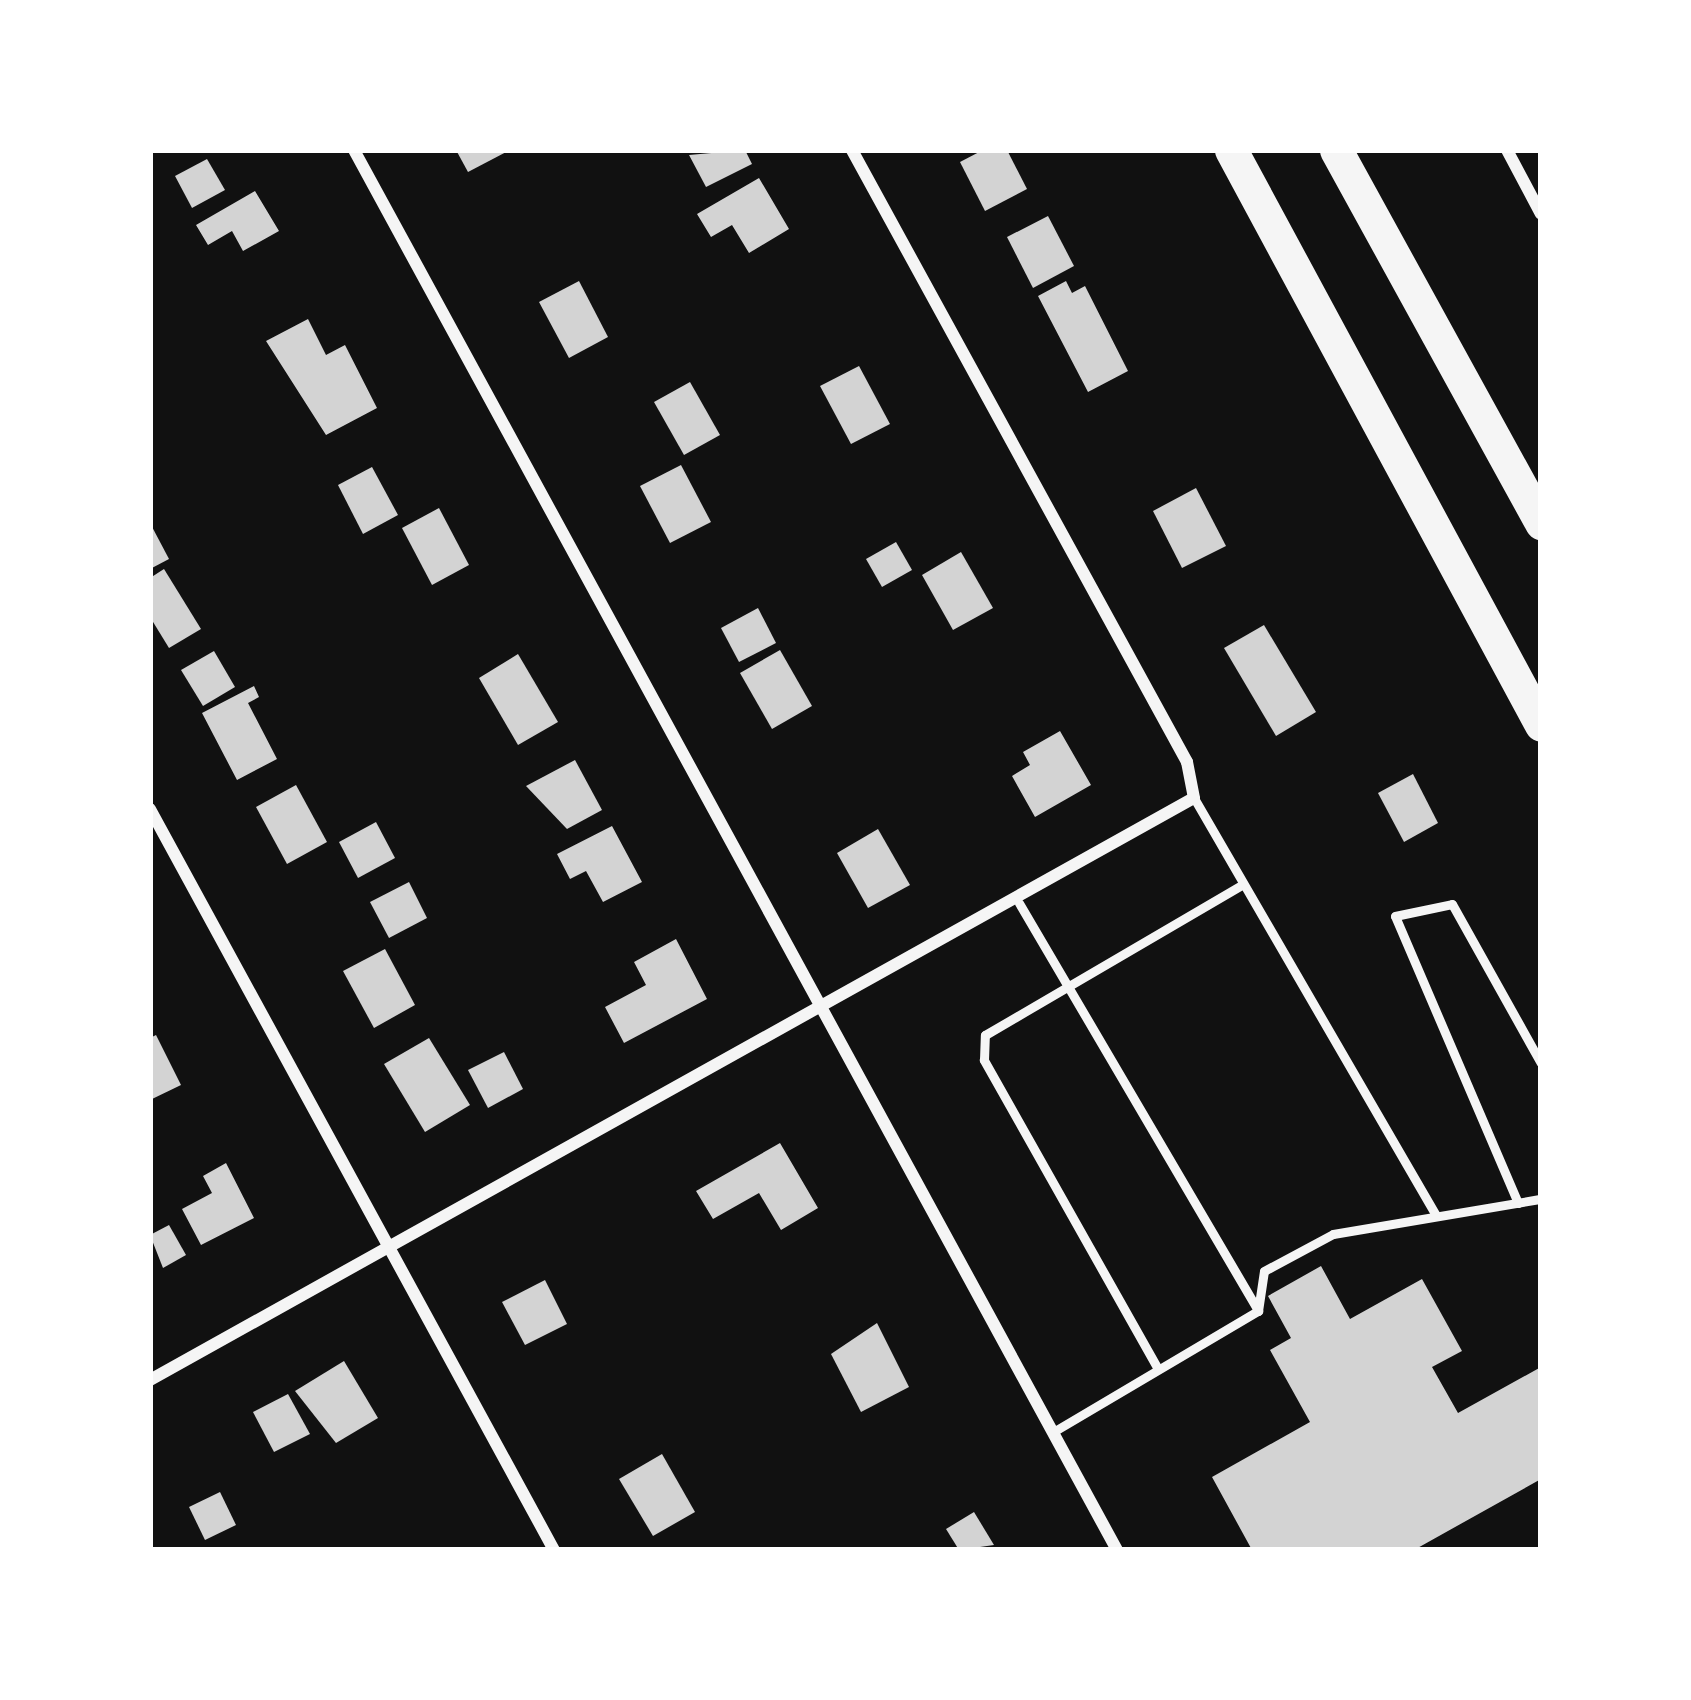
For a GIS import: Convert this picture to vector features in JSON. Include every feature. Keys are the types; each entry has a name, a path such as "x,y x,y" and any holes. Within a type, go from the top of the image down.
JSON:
{"highway":[{"path":"1231,150 1541,725"},
{"path":"1336,150 1541,524"}],"street":[{"path":"354,150 1117,1550"},
{"path":"150,1381 1019,903 1195,798 1187,763 852,150"},
{"path":"1507,150 1541,214"},
{"path":"150,809 554,1550"}],"lane":[{"path":"1195,798 1436,1216"},
{"path":"1158,1370 984,1060 985,1035 1243,884"},
{"path":"1019,903 1258,1310"},
{"path":"1518,1203 1395,916 1452,904 1541,1063"},
{"path":"1258,1310 1264,1271 1333,1234 1541,1199"},
{"path":"1053,1432 1258,1310"}],"building":[{"path":"456,150 510,150 468,172"},
{"path":"745,150 752,164 706,187 689,155"},
{"path":"983,150 1007,150 1027,189 985,211 960,162"},
{"path":"207,159 225,190 192,208 175,176"},
{"path":"759,178 789,229 749,253 732,225 711,237 697,214"},
{"path":"255,191 279,231 243,251 232,231 208,245 196,225"},
{"path":"1048,216 1074,266 1033,288 1007,237"},
{"path":"579,281 608,337 569,358 539,302"},
{"path":"1066,281 1072,293 1085,286 1128,371 1088,392 1038,296"},
{"path":"308,319 326,355 345,345 377,408 326,435 266,341"},
{"path":"859,366 890,424 851,444 820,386"},
{"path":"690,382 720,435 684,455 654,402"},
{"path":"681,465 711,522 670,543 640,486"},
{"path":"372,467 398,515 363,534 338,485"},
{"path":"1196,488 1226,546 1182,568 1153,511"},
{"path":"439,508 469,565 432,585 402,528"},
{"path":"150,523 169,559 150,569"},
{"path":"896,542 912,570 882,587 866,559"},
{"path":"961,552 993,608 953,630 922,575"},
{"path":"164,569 201,629 169,648 150,617 150,578"},
{"path":"758,608 776,643 739,662 721,628"},
{"path":"1264,625 1316,712 1276,736 1224,648"},
{"path":"780,650 812,706 772,729 740,673"},
{"path":"214,651 235,687 203,706 181,670"},
{"path":"518,654 558,722 518,745 479,678"},
{"path":"254,686 259,697 248,703 277,759 237,780 202,713"},
{"path":"1060,731 1091,785 1035,817 1012,776 1030,765 1023,752"},
{"path":"575,760 602,810 567,829 526,786"},
{"path":"1413,774 1438,823 1404,842 1378,793"},
{"path":"296,785 327,842 287,864 256,807"},
{"path":"376,822 395,858 358,878 339,842"},
{"path":"612,826 642,882 603,902 586,871 570,879 557,854"},
{"path":"878,829 910,885 868,908 837,853"},
{"path":"409,882 427,918 389,938 370,902"},
{"path":"676,939 707,999 624,1043 605,1007 646,985 634,962"},
{"path":"385,949 415,1005 374,1028 343,971"},
{"path":"156,1035 181,1085 150,1100 150,1038"},
{"path":"429,1038 470,1105 425,1132 384,1064"},
{"path":"504,1052 523,1089 488,1108 468,1070"},
{"path":"780,1143 818,1208 781,1230 759,1193 713,1219 696,1191"},
{"path":"226,1163 254,1218 201,1245 182,1209 212,1193 203,1176"},
{"path":"169,1225 186,1255 163,1268 150,1235"},
{"path":"1321,1266 1350,1319 1422,1279 1462,1351 1432,1367 1458,1413 1541,1367 1541,1479 1414,1550 1252,1550 1212,1477 1310,1422 1270,1350 1291,1338 1268,1296"},
{"path":"545,1280 567,1324 525,1345 502,1302"},
{"path":"877,1323 909,1387 861,1412 831,1354"},
{"path":"344,1361 378,1418 336,1443 295,1391"},
{"path":"288,1394 310,1434 274,1452 253,1412"},
{"path":"662,1454 695,1512 653,1536 619,1479"},
{"path":"220,1492 236,1525 205,1540 189,1507"},
{"path":"974,1512 994,1545 959,1550 946,1529"}]}
